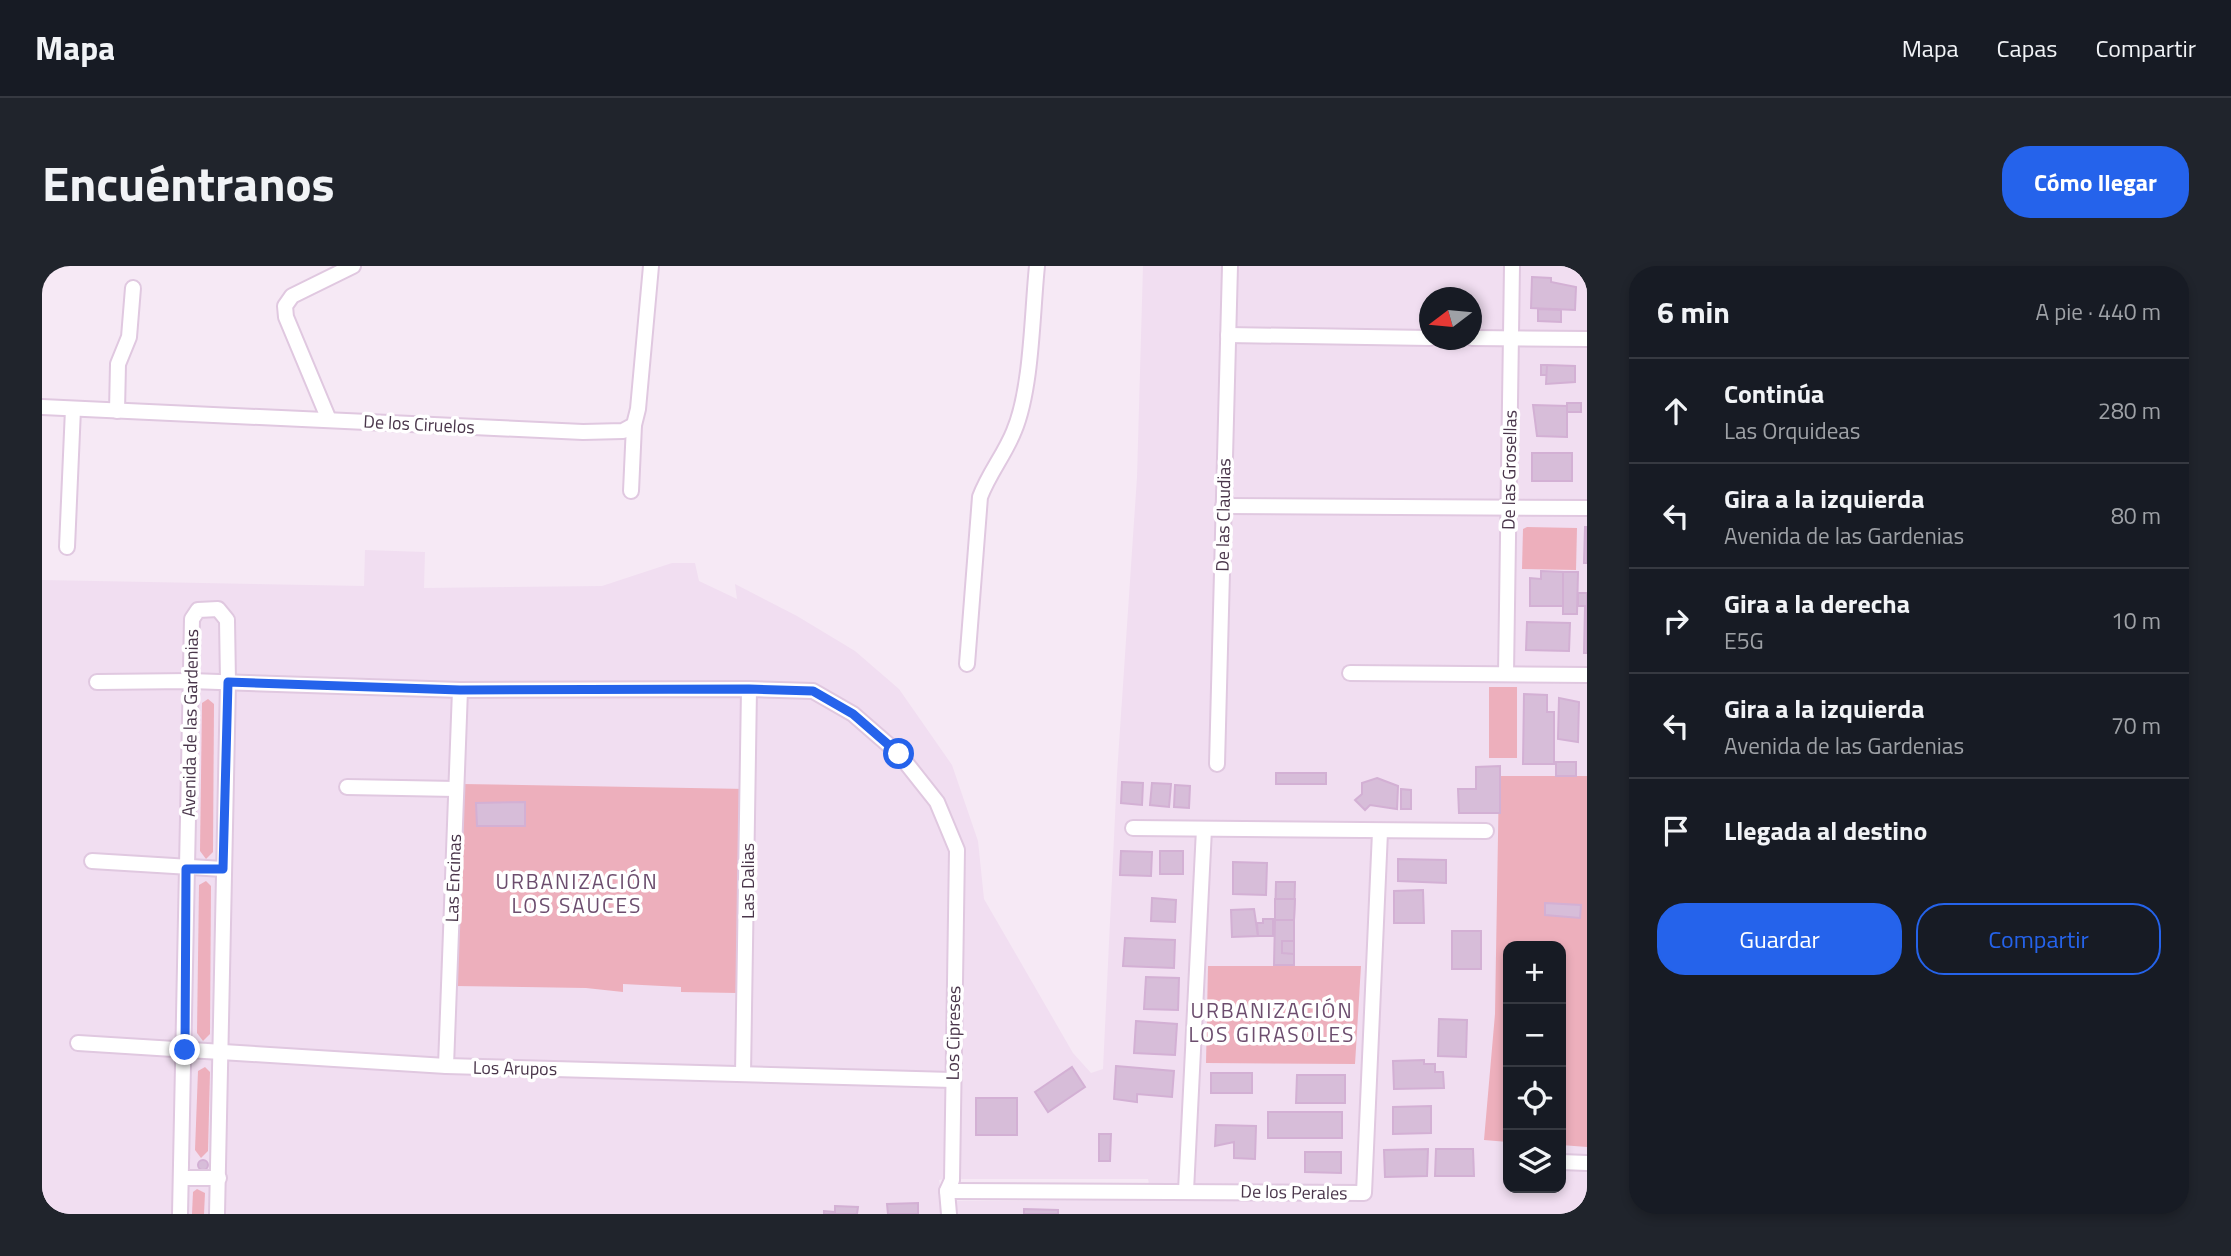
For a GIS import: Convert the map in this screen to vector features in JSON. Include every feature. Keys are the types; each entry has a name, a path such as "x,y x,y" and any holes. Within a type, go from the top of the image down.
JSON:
{"street":[{"path":"329,420 286,317 285,306 292,296 353,266"},
{"path":"631,491 634,425 638,409 651,266"},
{"path":"967,664 980,497 988,475 1014,431 1024,396 1037,266"},
{"name":"De las Claudias","path":"1217,764 1230,266"},
{"name":"De las Grosellas","path":"1506,674 1512,266"},
{"path":"117,411 118,363 129,337 133,288"},
{"path":"1228,335 1419,338"},
{"path":"1482,338 1587,339"},
{"name":"De los Ciruelos","path":"42,407 608,433 623,431 634,425"},
{"path":"67,547 73,409"},
{"path":"1223,506 1587,508"},
{"name":"Avenida de las Gardenias","path":"180,1214 192,619 198,610 218,609 227,620 228,682 217,1214"},
{"path":"1350,673 1587,675"},
{"path":"97,682 190,681 460,690 749,689"},
{"name":"Los Cipreses","path":"749,689 813,691 853,714 899,754 937,802 957,850 952,1180 947,1191 949,1214"},
{"name":"Las Dalias","path":"743,1074 749,689"},
{"name":"Las Encinas","path":"446,1066 460,690"},
{"path":"347,787 456,789"},
{"path":"1133,828 1486,831"},
{"path":"1186,1191 1204,829"},
{"name":"De los Perales","path":"947,1191 1363,1193 1380,832"},
{"path":"92,861 186,869 223,869"},
{"name":"Los Arupos","path":"78,1043 219,1054 446,1066 952,1080"},
{"path":"1566,1162 1587,1163"},
{"path":"182,1178 219,1178"}],"shaded area":[{"path":"1143,266 1587,266 1587,1214 42,1214 42,580 364,586 365,550 425,552 424,588 602,586 672,563 695,563 699,581 737,599 735,584 797,616 855,651 899,689 952,765 978,841 984,899 1073,1053 1091,1073 1103,1069 1117,774 1137,477","holes":["1148,1179 1152,1200 943,1201 939,1180"]},
{"path":"1577,528 1576,570 1522,569 1523,529"},
{"path":"1489,687 1517,687 1517,758 1489,758"},
{"path":"208,699 214,704 213,852 206,859 200,851 202,703"},
{"path":"1499,776 1587,776 1587,1147 1566,1145 1566,941 1503,941 1503,1142 1484,1140 1495,1014"},
{"path":"462,784 747,789 737,993 681,992 681,987 623,984 623,992 586,988 455,986"},
{"path":"206,881 211,886 210,1034 203,1041 197,1033 199,885"},
{"path":"1208,966 1361,966 1355,1064 1206,1063"},
{"path":"205,1067 210,1072 208,1151 201,1158 195,1150 198,1071"},
{"path":"197,1189 205,1193 204,1214 192,1214 193,1192"}],"building":[{"path":"1532,277 1551,278 1551,282 1576,287 1575,310 1531,308"},
{"path":"1538,309 1561,310 1561,322 1538,321"},
{"path":"1541,365 1547,365 1547,375 1541,375"},
{"path":"1547,365 1575,366 1575,382 1546,384"},
{"path":"1567,403 1581,403 1581,412 1567,412"},
{"path":"1533,405 1567,406 1567,437 1537,436"},
{"path":"1532,453 1572,453 1572,481 1532,481"},
{"path":"1587,527 1587,563 1584,563"},
{"path":"1541,571 1563,572 1563,606 1530,606 1530,578 1541,579"},
{"path":"1563,572 1578,572 1577,614 1563,614"},
{"path":"1578,593 1587,593 1587,606 1578,606"},
{"path":"1587,606 1587,653 1584,653"},
{"path":"1527,622 1570,623 1569,651 1526,650"},
{"path":"1524,694 1547,695 1547,712 1554,712 1554,764 1523,764"},
{"path":"1559,698 1579,702 1578,742 1558,739"},
{"path":"1556,762 1576,762 1576,776 1556,776"},
{"path":"1500,766 1500,813 1459,813 1458,789 1476,789 1476,767"},
{"path":"1276,773 1326,773 1326,784 1276,784"},
{"path":"1377,778 1398,786 1397,809 1370,805 1365,810 1355,800 1362,794 1362,783"},
{"path":"1122,782 1143,783 1142,805 1121,803"},
{"path":"1152,783 1171,784 1169,807 1150,805"},
{"path":"1175,785 1190,786 1189,808 1174,807"},
{"path":"1401,789 1411,790 1411,809 1401,809"},
{"path":"525,802 525,826 477,826 476,803"},
{"path":"1121,851 1152,852 1151,876 1120,875"},
{"path":"1160,851 1183,851 1183,874 1160,874"},
{"path":"1398,859 1446,860 1446,883 1398,881"},
{"path":"1233,862 1267,863 1266,895 1233,894"},
{"path":"1276,882 1295,882 1294,920 1275,920"},
{"path":"1423,890 1424,923 1394,923 1394,891"},
{"path":"1152,898 1176,900 1175,922 1151,921"},
{"path":"1275,899 1295,899 1294,920 1275,920"},
{"path":"1545,903 1581,905 1580,918 1545,915"},
{"path":"1254,909 1258,936 1232,937 1231,910"},
{"path":"1263,919 1273,919 1273,936 1258,936 1257,923 1263,923"},
{"path":"1275,920 1294,920 1294,965 1274,965"},
{"path":"1452,931 1481,931 1481,969 1452,969"},
{"path":"1125,938 1175,940 1174,968 1123,966"},
{"path":"1282,941 1294,941 1294,954 1282,953"},
{"path":"1146,977 1179,978 1178,1010 1144,1009"},
{"path":"1439,1019 1467,1020 1466,1057 1438,1056"},
{"path":"1136,1021 1177,1024 1175,1055 1134,1053"},
{"path":"1424,1060 1424,1064 1435,1064 1435,1072 1443,1072 1444,1088 1394,1089 1393,1061"},
{"path":"1116,1066 1174,1071 1172,1097 1137,1094 1137,1102 1114,1099"},
{"path":"1072,1067 1085,1087 1048,1112 1035,1092"},
{"path":"1211,1073 1252,1073 1252,1093 1211,1093"},
{"path":"1297,1075 1345,1075 1345,1103 1296,1103"},
{"path":"976,1098 1017,1098 1017,1135 976,1135"},
{"path":"1431,1106 1431,1133 1393,1134 1393,1107"},
{"path":"1268,1112 1342,1112 1342,1138 1268,1138"},
{"path":"1216,1125 1256,1126 1255,1159 1234,1158 1234,1142 1215,1146"},
{"path":"1099,1134 1111,1134 1110,1161 1099,1161"},
{"path":"1428,1149 1427,1176 1385,1177 1384,1150"},
{"path":"1436,1149 1473,1149 1474,1176 1435,1176"},
{"path":"1305,1152 1341,1152 1341,1173 1305,1172"},
{"path":"203,1160 207,1161 207,1169 203,1170 199,1169 198,1165 199,1161"},
{"path":"918,1203 918,1214 888,1214 887,1204"},
{"path":"835,1206 858,1207 857,1214 824,1214 824,1211 835,1212"},
{"path":"1024,1209 1058,1210 1058,1214 1024,1214"}],"district":[{"name":"URBANIZACIÓN LOS SAUCES","path":"577,893"},
{"name":"URBANIZACIÓN LOS GIRASOLES","path":"1272,1022"}],"route":[{"path":"185,1050 186,869 223,869 228,682 460,690 813,691 853,714 899,754"}]}
